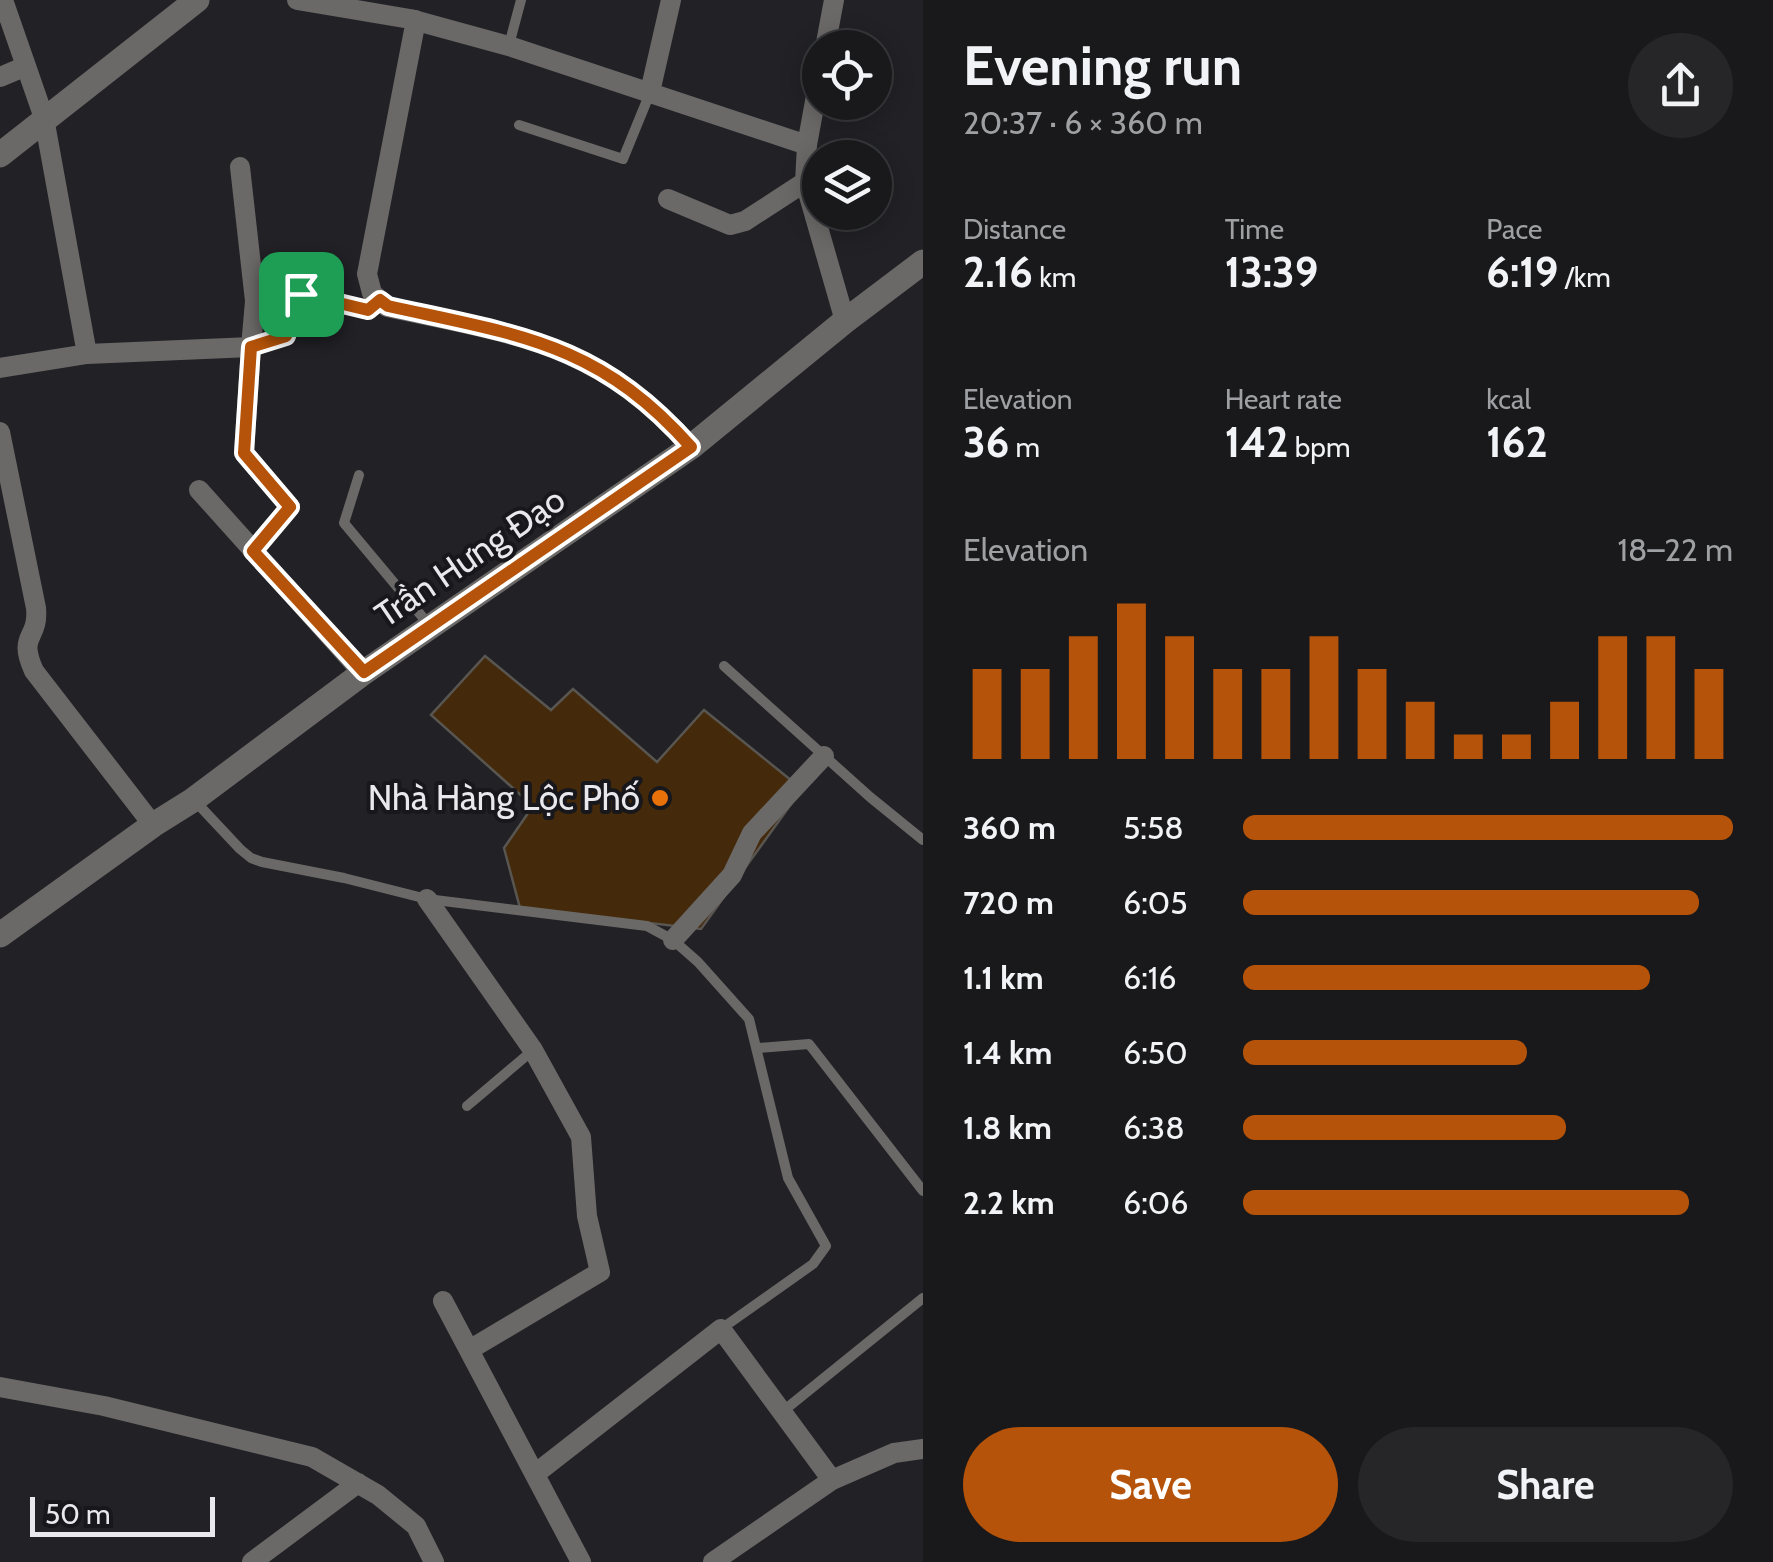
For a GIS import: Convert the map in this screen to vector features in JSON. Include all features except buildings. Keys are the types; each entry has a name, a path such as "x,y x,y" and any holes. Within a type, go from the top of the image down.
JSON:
{"street":[{"path":"3,0 44,118 87,354"},
{"path":"0,155 197,0"},
{"path":"296,0 416,20 509,46 802,143"},
{"path":"650,92 672,0"},
{"path":"828,30 834,0"},
{"path":"416,20 367,274 372,293 388,306 517,336 581,357 659,410 691,447"},
{"path":"0,76 26,66"},
{"path":"240,167 255,301 244,453 290,507 253,551"},
{"path":"668,200 730,225 745,222 802,184"},
{"path":"818,230 844,321"},
{"name":"Trần Hưng Đạo","path":"0,935 194,800 364,672 691,447 844,321 923,262"},
{"path":"0,368 87,354 251,347"},
{"path":"0,432 36,608 37,619 26,644 28,656 34,671 153,825"},
{"path":"199,490 364,672"},
{"path":"673,940 732,876 752,833 824,756"},
{"path":"427,899 533,1050 581,1137 587,1216 600,1272 469,1350"},
{"path":"443,1301 581,1562"},
{"path":"535,1474 722,1329 832,1480"},
{"path":"0,1387 104,1406 312,1457 358,1483 416,1526 434,1562"},
{"path":"712,1562 832,1480 894,1453 923,1449"},
{"path":"252,1562 358,1483"}],"lane":[{"path":"509,46 522,0"},
{"path":"519,125 623,160 650,92"},
{"path":"251,347 286,336 301,294 368,310 380,300"},
{"path":"359,474 344,522 430,626"},
{"path":"724,666 923,840"},
{"path":"194,800 250,858 427,899 648,926 673,940 740,1006 749,1019 758,1048 788,1178 826,1246 813,1264 722,1329"},
{"path":"758,1048 809,1044 923,1192"},
{"path":"467,1106 533,1050"},
{"path":"782,1412 923,1298"}],"place":[{"name":"Nhà Hàng Lộc Phố","path":"660,798"}],"route":[{"path":"301,294 368,310 380,300 388,306 532,340 581,357 659,410 691,447 364,672 253,551 290,507 244,453 251,347 286,336 301,294"}]}
